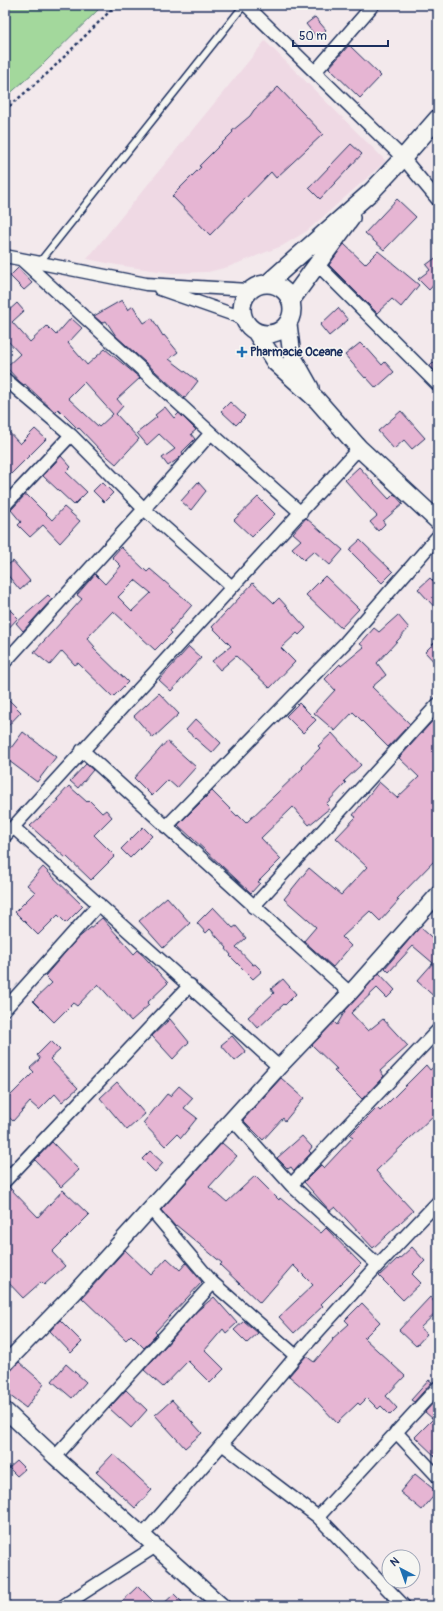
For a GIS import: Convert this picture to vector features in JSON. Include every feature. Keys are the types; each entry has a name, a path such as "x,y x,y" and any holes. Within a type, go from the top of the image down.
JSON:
{"main road":[{"path":"268,283 372,191 438,118"},
{"path":"291,300 372,191"},
{"path":"268,283 278,285 286,291 293,308 292,316 288,324 279,332 268,335 256,332 248,327 243,318 241,308 243,298 249,290 258,285 268,283"},
{"path":"288,324 292,356 317,400"},
{"path":"256,332 275,362 317,400 359,448 438,520"}],"street":[{"path":"245,5 403,158 438,200"},
{"path":"315,72 373,5"},
{"path":"5,256 146,284 249,290"},
{"path":"22,260 301,514"},
{"path":"317,264 438,385"},
{"path":"146,284 243,318"},
{"path":"5,379 71,435 144,509 232,587"},
{"path":"5,662 211,433"},
{"path":"5,505 71,435"},
{"path":"279,1067 99,904 9,831 232,587 301,514 359,448"},
{"path":"166,827 344,644 438,536"},
{"path":"253,907 438,704"},
{"path":"82,750 253,907 350,993"},
{"path":"5,1364 74,1293 279,1067 350,993 438,894"},
{"path":"5,1009 99,904"},
{"path":"5,1181 190,985"},
{"path":"291,1185 438,1030"},
{"path":"232,1119 291,1185 378,1265"},
{"path":"143,1535 296,1356 378,1265 438,1202"},
{"path":"150,1208 213,1283 296,1356"},
{"path":"55,1457 213,1283"},
{"path":"318,1517 438,1387"},
{"path":"5,1410 55,1457 222,1606"},
{"path":"396,1432 438,1478"},
{"path":"222,1444 318,1517 404,1606"},
{"path":"63,1606 156,1546"}],"lane":[{"path":"39,263 245,5"}],"path":[{"path":"5,110 49,72 116,5"}],"shaded area":[{"path":"265,41 386,161 307,231 282,246 228,267 208,272 172,273 87,259"}],"green space":[{"path":"5,5 103,5 42,65 5,98"}],"building":[{"path":"315,17 326,30 317,38 306,24"},
{"path":"349,45 381,76 360,98 329,68"},
{"path":"278,87 323,134 276,178 271,172 210,235 172,196 201,167 199,166 233,132 232,131 250,116 254,110"},
{"path":"351,144 362,154 320,199 309,188"},
{"path":"397,199 416,217 384,250 365,233"},
{"path":"344,244 365,264 378,251 419,285 401,307 392,299 377,313 329,265"},
{"path":"438,256 438,280 429,290 418,279 430,270 426,265"},
{"path":"18,268 32,283 24,290 10,276"},
{"path":"122,300 128,310 133,306 144,323 152,318 163,336 164,335 178,352 169,359 198,381 185,398 116,336 106,321 102,323 94,316"},
{"path":"17,303 24,311 12,322 30,342 47,326 56,335 71,318 82,328 68,343 87,365 105,349 140,378 117,399 123,406 116,414 139,439 116,464 58,409 55,412 25,384 24,385 20,382 6,367 20,354 5,338 5,314","holes":["84,382 113,414 99,427 68,398"]},
{"path":"338,308 348,320 329,336 320,325"},
{"path":"360,343 364,347 365,346 382,365 385,362 394,372 376,388 345,355"},
{"path":"438,358 438,374 430,366"},
{"path":"230,402 245,416 236,425 221,411"},
{"path":"165,407 174,418 179,413 196,430 191,434 195,439 182,452 183,454 178,459 168,466 162,458 175,449 159,434 147,445 137,433 157,417 155,415"},
{"path":"401,411 425,438 412,449 404,440 394,449 378,431"},
{"path":"5,428 20,444 35,429 46,439 5,480"},
{"path":"61,456 71,467 66,472 87,492 74,505 43,476"},
{"path":"359,467 389,499 394,494 403,504 383,521 385,524 378,531 370,522 377,516 345,480"},
{"path":"102,482 113,493 104,502 93,491"},
{"path":"198,482 206,491 191,510 181,501"},
{"path":"25,495 27,495 52,520 64,507 80,521 60,543 43,525 30,537 18,525 21,522 11,510"},
{"path":"258,497 275,514 252,537 234,520"},
{"path":"306,518 343,550 330,565 314,551 304,560 292,548 301,540 293,533"},
{"path":"360,540 393,572 382,583 349,550"},
{"path":"121,547 147,572 150,569 192,605 170,631 172,633 155,650 113,611 87,638 95,647 93,648 128,682 113,697 78,663 75,665 62,651 50,665 34,652 82,599 77,595 95,574 105,584 121,566 112,557","holes":["135,580 151,593 132,611 118,597"]},
{"path":"13,561 30,581 20,590 5,572 5,567"},
{"path":"325,576 359,609 341,628 306,595"},
{"path":"430,578 438,586 438,611 418,589"},
{"path":"253,583 274,603 279,598 306,628 299,635 297,633 281,648 295,662 270,688 236,656 220,670 212,661 231,646 212,627"},
{"path":"48,595 52,599 23,631 16,623"},
{"path":"5,605 18,618 5,632"},
{"path":"398,615 409,628 377,663 386,675 372,687 410,724 388,747 353,712 335,731 314,713 335,690 325,679 340,664 341,666 364,647 360,644 374,628 379,632"},
{"path":"438,639 438,666 425,652"},
{"path":"189,647 201,658 171,691 159,680"},
{"path":"159,693 179,714 153,738 134,716"},
{"path":"5,696 21,712 5,729"},
{"path":"299,703 316,720 303,733 286,716"},
{"path":"438,715 438,857 397,899 399,900 380,921 370,911 342,937 351,946 333,967 304,941 316,927 284,899 309,868 341,895 367,867 336,838 356,817 353,815 379,782 397,798 419,777 399,758"},
{"path":"196,719 221,743 212,753 186,730"},
{"path":"23,732 56,757 37,782 5,758"},
{"path":"332,733 361,765 344,781 346,783 326,804 330,808 309,825 293,807 261,838 281,859 258,882 260,883 251,893 178,825 212,791 246,823 303,768 302,767 320,748 318,746"},
{"path":"167,741 196,767 177,788 168,780 152,796 134,778"},
{"path":"86,764 93,770 78,788 70,781"},
{"path":"69,786 87,802 89,800 102,813 106,810 112,817 94,835 115,856 91,880 67,857 66,858 30,826 59,800 57,799"},
{"path":"143,827 152,836 130,858 121,849"},
{"path":"43,867 83,906 66,923 58,915 38,935 15,912 35,892 27,885"},
{"path":"167,897 190,923 163,948 139,921"},
{"path":"213,907 233,928 236,926 246,938 236,947 253,965 255,964 262,971 253,979 230,956 231,955 226,949 227,948 210,929 206,933 197,923"},
{"path":"102,918 134,954 138,950 168,983 147,1003 149,1005 131,1021 98,984 77,1006 73,1003 54,1022 33,1001 52,983 45,976 76,940"},
{"path":"420,927 438,943 438,1000 417,981 433,963 413,946 389,972 385,968"},
{"path":"379,973 395,990 387,998 377,988 351,1013 368,1031 383,1019 408,1046 380,1071 384,1076 362,1099 334,1071 337,1069 312,1045 334,1022 337,1025 345,1011"},
{"path":"283,979 296,994 258,1028 248,1017 274,993 271,989"},
{"path":"170,1019 189,1042 173,1059 152,1036"},
{"path":"232,1036 246,1052 235,1061 221,1045"},
{"path":"51,1041 60,1050 50,1059 78,1088 62,1102 55,1094 39,1110 30,1102 13,1121 5,1114 5,1091 10,1096 34,1072 30,1068 40,1059 37,1055"},
{"path":"438,1063 438,1111 376,1171 413,1211 373,1248 335,1207 330,1211 304,1182 321,1165 324,1168 353,1137 350,1135 377,1108 380,1111 426,1065 430,1070"},
{"path":"281,1078 304,1098 285,1121 283,1118 263,1140 243,1120"},
{"path":"117,1082 145,1114 127,1130 100,1098"},
{"path":"179,1086 193,1098 184,1108 197,1118 181,1138 177,1134 165,1146 143,1123 167,1094 170,1096"},
{"path":"302,1136 312,1147 309,1151 311,1153 294,1171 291,1167 288,1169 277,1158"},
{"path":"52,1142 79,1170 61,1187 35,1160"},
{"path":"222,1143 237,1156 209,1187 227,1202 255,1176 279,1200 280,1198 321,1233 326,1228 361,1264 321,1304 323,1306 294,1333 279,1317 313,1285 293,1265 260,1303 220,1265 222,1263 176,1225 175,1226 161,1210"},
{"path":"150,1151 163,1163 155,1172 142,1159"},
{"path":"9,1187 38,1217 63,1190 89,1215 52,1252 65,1266 44,1285 41,1282 23,1298 5,1279 5,1188"},
{"path":"412,1247 425,1261 412,1274 421,1283 403,1300 379,1276"},
{"path":"125,1250 151,1275 167,1258 180,1270 186,1263 202,1282 155,1332 157,1334 144,1348 131,1335 126,1340 82,1298"},
{"path":"214,1297 237,1323 226,1333 223,1329 205,1350 224,1369 210,1383 188,1361 163,1387 144,1370 197,1311"},
{"path":"430,1297 438,1306 438,1311 420,1328 427,1334 416,1346 399,1330"},
{"path":"362,1303 380,1322 364,1338 405,1376 386,1396 397,1408 390,1415 381,1406 378,1409 367,1398 360,1405 358,1403 337,1423 310,1394 289,1376 306,1356 314,1362 333,1340 332,1339 349,1324 345,1320"},
{"path":"60,1320 82,1342 71,1353 50,1331"},
{"path":"244,1321 258,1333 247,1343 234,1330"},
{"path":"19,1362 44,1384 26,1408 5,1392 5,1377"},
{"path":"66,1364 86,1382 72,1398 52,1381"},
{"path":"429,1380 432,1382 414,1402 411,1400"},
{"path":"126,1390 147,1410 131,1428 109,1408"},
{"path":"438,1398 438,1459 415,1437 433,1419 425,1412"},
{"path":"172,1400 202,1433 185,1448 155,1415"},
{"path":"113,1454 152,1490 135,1508 96,1472"},
{"path":"17,1461 25,1469 17,1476 9,1468"},
{"path":"415,1474 437,1492 422,1510 400,1492"},
{"path":"138,1586 158,1606 117,1606"},
{"path":"174,1594 186,1606 161,1606"}],"place":[{"name":"Pharmacie Oceane","path":"242,352"}]}
